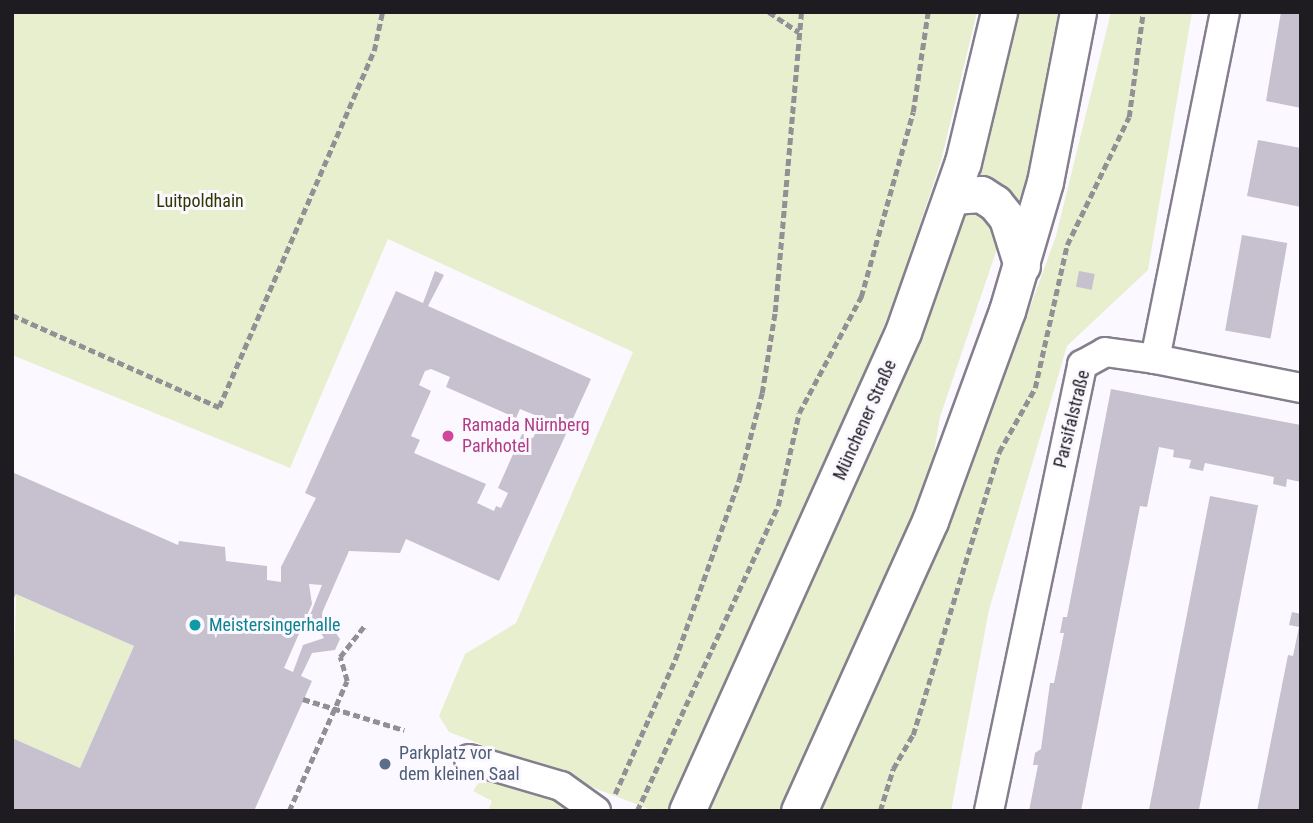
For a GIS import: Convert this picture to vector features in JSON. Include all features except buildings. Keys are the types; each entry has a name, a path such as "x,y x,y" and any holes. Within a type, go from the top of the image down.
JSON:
{"main road":[{"name":"Münchener Straße","path":"687,811 881,384 953,196 999,12"},
{"path":"799,811 930,522 1022,266 1045,182 1078,12"},
{"path":"953,196 981,194 995,203 1007,218 1022,266"}],"street":[{"path":"1155,359 1225,12"},
{"name":"Parsifalstraße","path":"989,811 1082,365 1105,352 1301,387"},
{"path":"469,759 561,786 605,804"}],"path":[{"path":"12,315 219,407 374,51 383,12"},
{"path":"769,12 799,32"},
{"path":"605,804 675,660 739,480 762,393 775,312 801,12"},
{"path":"637,811 778,506 799,413 861,297 913,113 928,12"},
{"path":"880,811 893,769 913,735 999,452 1035,388 1067,245 1129,117 1143,12"},
{"path":"289,811 346,681 340,657 364,626"},
{"path":"303,699 404,730"}],"green space":[{"name":"Luitpoldhain","path":"12,12 977,12 941,161 897,294 844,422 667,811 654,811 449,732 439,716 465,654 516,623 633,352 388,239 290,468 12,355"},
{"path":"1015,12 1064,12 1029,178 1003,231 940,417 928,488 781,811 706,811 879,437 932,307 977,172"},
{"path":"1111,12 1192,12 1148,270 1067,346 989,610 951,811 817,811 997,398 1056,236"},
{"path":"16,594 134,646 80,768 12,738"},
{"path":"483,776 595,811 488,811 492,801 473,791"}],"place":[{"name":"Ramada Nürnberg Parkhotel","path":"448,436"},
{"name":"Meistersingerhalle","path":"195,625"},
{"name":"Parkplatz vor dem kleinen Saal","path":"385,764"}]}
